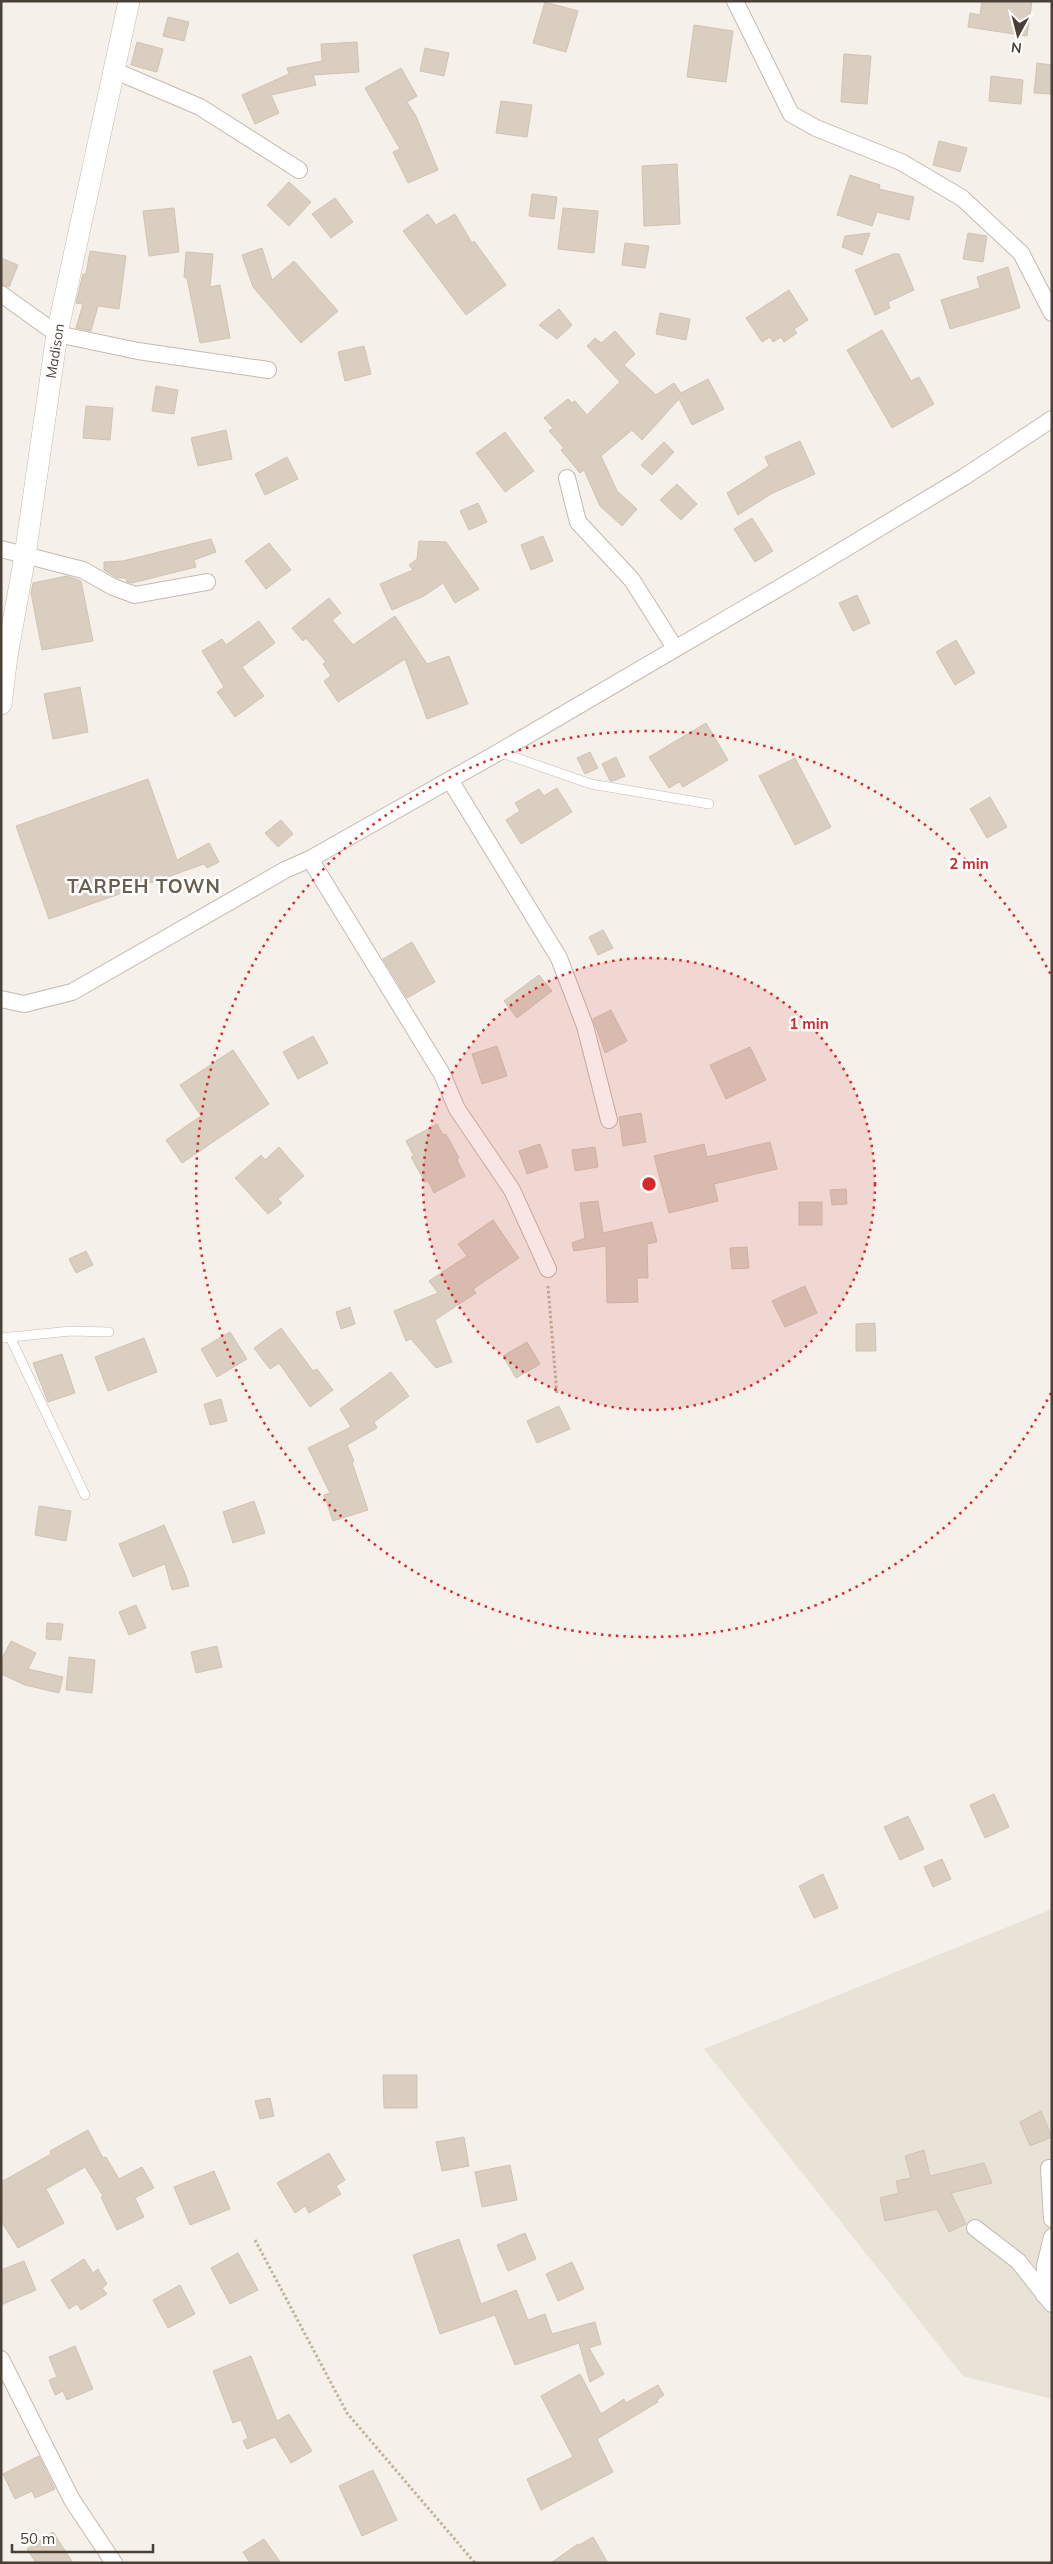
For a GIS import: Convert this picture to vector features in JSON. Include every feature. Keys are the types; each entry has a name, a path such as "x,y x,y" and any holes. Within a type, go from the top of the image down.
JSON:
{"street":[{"name":"Madison","path":"1,704 4,657 25,556 57,334 129,1"},
{"path":"735,1 791,114 816,128 901,162 962,198 1020,253 1052,313"},
{"path":"113,70 200,107 299,170"},
{"path":"1,294 57,334 138,351 268,370"},
{"path":"1,999 24,1004 72,992 276,875 310,859 499,752 964,477 1052,419"},
{"path":"567,478 578,522 632,580 675,648"},
{"path":"1,549 83,570 112,587 135,595 207,582"},
{"path":"450,780 559,958 585,1026 609,1120"},
{"path":"310,859 442,1074 457,1109 512,1190 548,1269"},
{"path":"1049,2168 1052,2219"},
{"path":"975,2228 1018,2262 1048,2300"},
{"path":"1048,2300 1045,2266 1052,2237"},
{"path":"1,2359 72,2500 114,2563"}],"lane":[{"path":"499,752 590,784 709,804"},
{"path":"85,1496 6,1338 71,1330 109,1332"}],"path":[{"path":"548,1269 557,1395"},
{"path":"255,2240 347,2413 475,2563"}],"shaded area":[{"path":"1052,1909 1052,2399 963,2376 704,2049"}],"building":[{"path":"982,1 1032,1 1027,36 968,27 970,13 980,15"},
{"path":"545,2 578,11 566,52 533,43"},
{"path":"168,17 189,22 184,41 163,36"},
{"path":"694,25 733,31 726,82 687,77"},
{"path":"137,42 163,49 157,72 131,65"},
{"path":"357,42 359,72 313,75 316,85 271,95 279,113 255,124 242,95 289,74 287,68 322,61 321,44"},
{"path":"425,48 449,53 444,76 420,71"},
{"path":"844,54 871,56 867,104 841,102"},
{"path":"1037,63 1052,65 1052,94 1034,93"},
{"path":"401,68 417,96 407,102 416,116 438,170 408,183 393,152 400,149 365,88"},
{"path":"991,76 1023,80 1021,104 989,101"},
{"path":"501,101 532,105 527,137 496,133"},
{"path":"939,141 967,148 960,172 933,165"},
{"path":"677,164 680,224 644,226 642,166"},
{"path":"850,175 880,185 879,189 914,197 909,220 877,212 872,226 837,215"},
{"path":"289,182 311,202 289,226 267,205"},
{"path":"532,194 557,197 554,219 529,216"},
{"path":"335,198 353,222 331,238 312,214"},
{"path":"174,208 179,252 149,256 143,211"},
{"path":"563,208 598,211 594,253 558,249"},
{"path":"428,214 436,225 455,214 472,243 474,241 506,285 466,315 403,231"},
{"path":"870,233 862,255 842,247 845,236"},
{"path":"968,233 987,236 983,262 963,259"},
{"path":"625,243 649,246 645,268 622,265"},
{"path":"262,248 272,280 294,261 338,311 301,343 253,287 242,255"},
{"path":"90,251 126,256 119,309 98,306 91,331 76,328 83,304 76,303 83,274 86,274"},
{"path":"186,252 213,254 210,287 220,285 230,338 200,343 187,278 184,277"},
{"path":"893,254 899,254 914,290 888,302 890,308 875,315 855,270"},
{"path":"1,258 18,265 9,287 1,284"},
{"path":"1008,267 1020,308 950,329 941,300 980,288 977,277"},
{"path":"789,290 808,320 794,329 797,333 784,342 781,337 773,342 770,337 762,342 746,318"},
{"path":"559,309 572,325 557,339 539,325"},
{"path":"660,313 690,319 686,340 656,334"},
{"path":"882,330 911,381 919,377 934,404 892,428 847,350"},
{"path":"615,331 635,354 624,365 656,395 674,383 681,393 708,379 724,409 692,425 679,399 642,440 632,430 601,456 617,491 637,509 622,526 600,506 584,470 580,473 561,450 564,448 549,431 553,428 544,418 568,399 572,403 575,401 587,415 620,382 587,346 595,338 601,343"},
{"path":"364,346 371,374 345,381 338,352"},
{"path":"156,386 178,390 174,414 152,411"},
{"path":"86,406 113,408 110,440 83,438"},
{"path":"226,430 232,459 198,466 191,438"},
{"path":"505,432 534,471 505,492 476,453"},
{"path":"800,441 815,474 771,494 738,515 727,493 769,466 765,457"},
{"path":"664,442 674,452 652,475 641,465"},
{"path":"287,457 298,479 265,495 255,474"},
{"path":"677,484 697,504 681,520 660,500"},
{"path":"478,503 487,522 469,530 460,511"},
{"path":"752,518 773,551 755,562 734,529"},
{"path":"543,536 553,561 531,570 521,545"},
{"path":"211,539 216,552 194,560 196,567 132,583 127,582 126,578 117,578 104,570 104,562 123,561"},
{"path":"419,541 446,542 479,589 455,603 443,583 424,596 392,610 380,584 413,570 409,565 417,559"},
{"path":"269,543 291,570 266,589 245,561"},
{"path":"67,576 81,581 93,641 42,650 31,593 33,583"},
{"path":"857,595 870,623 853,631 839,603"},
{"path":"329,598 341,613 332,620 353,645 395,616 427,664 449,656 468,704 427,719 405,659 338,702 324,681 331,676 323,664 326,662 306,638 303,641 292,628"},
{"path":"259,621 275,643 242,667 264,696 235,717 217,692 224,687 202,651 222,639 226,645"},
{"path":"956,640 975,673 955,685 936,652"},
{"path":"80,687 88,732 53,739 44,694"},
{"path":"706,723 728,760 683,787 679,782 669,788 649,757"},
{"path":"590,752 598,768 585,774 577,758"},
{"path":"616,757 625,776 610,781 602,764"},
{"path":"795,758 831,827 795,845 759,776"},
{"path":"148,779 177,860 209,843 219,862 207,868 204,864 49,919 16,826"},
{"path":"557,788 572,812 521,844 506,820 520,811 515,803 539,789 544,796"},
{"path":"990,797 1007,827 987,838 970,809"},
{"path":"281,820 293,834 278,847 265,833"},
{"path":"603,930 613,948 598,955 589,937"},
{"path":"412,942 435,982 407,998 383,959"},
{"path":"539,975 552,991 517,1018 504,1001"},
{"path":"611,1010 627,1041 605,1053 593,1019"},
{"path":"313,1036 328,1063 298,1079 283,1052"},
{"path":"497,1046 507,1076 482,1084 472,1054"},
{"path":"750,1047 766,1080 726,1099 710,1065"},
{"path":"233,1050 269,1104 182,1163 166,1140 201,1116 180,1085"},
{"path":"641,1113 646,1142 623,1146 619,1117"},
{"path":"437,1124 443,1135 446,1134 459,1158 457,1160 465,1176 434,1193 428,1181 425,1182 411,1157 414,1156 406,1141"},
{"path":"770,1142 777,1169 714,1184 718,1201 669,1213 654,1156 704,1144 707,1157"},
{"path":"540,1144 548,1167 527,1174 519,1151"},
{"path":"279,1147 304,1176 278,1199 282,1203 268,1214 235,1178 261,1155 265,1160"},
{"path":"595,1147 598,1167 575,1171 572,1150"},
{"path":"846,1189 847,1204 832,1205 830,1190"},
{"path":"598,1201 603,1233 652,1222 657,1242 647,1244 648,1278 637,1278 638,1302 607,1303 606,1246 574,1251 572,1243 585,1238 580,1203"},
{"path":"799,1202 822,1202 822,1225 799,1225"},
{"path":"493,1220 519,1258 473,1289 476,1293 435,1320 452,1362 436,1368 411,1339 406,1341 394,1311 438,1293 429,1281 467,1256 458,1244"},
{"path":"747,1247 749,1268 732,1269 730,1248"},
{"path":"86,1251 93,1265 76,1273 69,1259"},
{"path":"805,1286 817,1313 785,1327 772,1301"},
{"path":"350,1307 355,1324 341,1329 336,1312"},
{"path":"875,1323 876,1351 856,1351 856,1324"},
{"path":"281,1328 313,1371 317,1369 333,1390 310,1407 279,1363 270,1369 254,1348"},
{"path":"230,1332 247,1359 217,1377 201,1349"},
{"path":"144,1338 157,1372 108,1391 95,1357"},
{"path":"527,1342 540,1364 516,1378 503,1356"},
{"path":"62,1354 75,1393 48,1402 33,1363"},
{"path":"391,1372 409,1396 374,1422 377,1428 347,1445 354,1461 352,1462 368,1510 333,1521 324,1495 330,1493 308,1448 351,1427 340,1409"},
{"path":"221,1399 227,1421 210,1425 204,1404"},
{"path":"559,1406 570,1429 537,1443 527,1421"},
{"path":"254,1501 265,1533 233,1543 223,1512"},
{"path":"39,1506 71,1511 66,1541 35,1535"},
{"path":"164,1525 189,1586 172,1590 165,1564 133,1577 119,1544"},
{"path":"136,1605 146,1628 129,1635 119,1612"},
{"path":"47,1623 63,1624 61,1640 46,1639"},
{"path":"11,1641 36,1653 28,1669 63,1677 59,1693 25,1685 1,1674 1,1660"},
{"path":"217,1646 222,1667 196,1673 191,1652"},
{"path":"69,1657 95,1660 92,1693 66,1690"},
{"path":"994,1794 1009,1827 985,1838 970,1805"},
{"path":"908,1816 924,1849 900,1860 884,1827"},
{"path":"942,1859 951,1879 933,1887 924,1867"},
{"path":"823,1874 838,1908 814,1918 799,1886"},
{"path":"383,2075 417,2075 417,2108 384,2108"},
{"path":"270,2098 274,2116 260,2119 255,2101"},
{"path":"1041,2111 1052,2137 1030,2146 1020,2122"},
{"path":"88,2130 103,2158 106,2157 119,2179 142,2167 154,2188 135,2198 144,2217 117,2230 101,2197 103,2196 85,2167 46,2189 64,2223 18,2248 1,2221 1,2182 51,2154 50,2151"},
{"path":"464,2137 469,2166 442,2171 436,2142"},
{"path":"924,2150 930,2176 984,2163 992,2183 951,2193 966,2224 949,2232 937,2209 885,2221 880,2198 899,2193 896,2181 911,2178 905,2156"},
{"path":"329,2153 345,2180 336,2186 341,2194 309,2213 305,2206 295,2213 277,2183"},
{"path":"510,2165 517,2200 482,2207 475,2172"},
{"path":"214,2171 230,2209 190,2225 174,2187"},
{"path":"525,2233 536,2259 508,2271 497,2245"},
{"path":"459,2239 481,2304 516,2290 528,2320 545,2314 552,2334 595,2322 601,2344 589,2348 604,2374 590,2382 579,2343 515,2365 495,2315 440,2334 413,2255"},
{"path":"238,2253 258,2290 230,2304 211,2268"},
{"path":"84,2259 93,2273 98,2269 107,2284 102,2288 107,2294 81,2310 77,2304 69,2309 51,2280"},
{"path":"24,2261 36,2290 1,2305 1,2270"},
{"path":"572,2262 584,2289 558,2301 546,2274"},
{"path":"180,2285 195,2314 168,2328 153,2300"},
{"path":"75,2346 93,2389 67,2400 63,2391 55,2395 49,2380 57,2377 49,2357"},
{"path":"251,2356 277,2421 289,2414 312,2451 291,2463 275,2437 247,2449 243,2441 248,2438 241,2420 233,2423 213,2371"},
{"path":"580,2374 601,2414 624,2399 626,2403 658,2385 664,2395 657,2400 658,2402 597,2439 613,2472 541,2510 527,2479 573,2457 541,2396"},
{"path":"39,2456 55,2489 35,2498 32,2491 15,2499 3,2474"},
{"path":"373,2470 397,2520 362,2536 339,2486"},
{"path":"53,2532 73,2563 36,2563 27,2549"},
{"path":"593,2537 608,2563 551,2563 578,2544"},
{"path":"264,2539 281,2563 250,2563 243,2552"}],"district":[{"name":"TARPEH TOWN","path":"144,886"}]}
